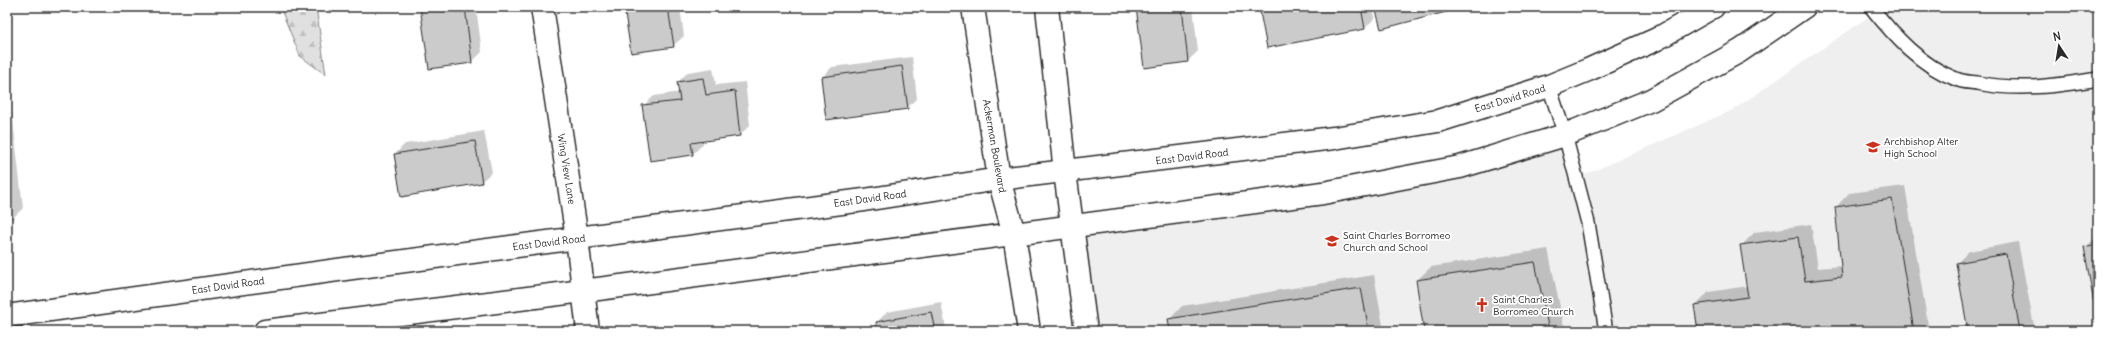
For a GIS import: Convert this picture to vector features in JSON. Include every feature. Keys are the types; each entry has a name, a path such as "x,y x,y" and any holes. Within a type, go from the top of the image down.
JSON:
{"street":[{"name":"Wing View Lane","path":"542,7 577,238 588,331"},
{"name":"Ackerman Boulevard","path":"973,7 999,179 1014,234 1029,331"},
{"path":"1047,7 1065,172 1086,331"},
{"name":"East David Road","path":"7,316 352,268 856,201 999,179 1320,140 1438,121 1549,86 1657,40 1713,7"},
{"path":"265,331 583,291 1323,193 1460,167 1565,135 1651,100 1740,51 1804,7"}],"lane":[{"path":"1871,7 1890,31 1928,65 1957,80 1996,87 2050,87 2098,79"},
{"path":"1549,86 1565,135 1588,223 1606,331"}],"shaded area":[{"name":"Archbishop Alter High School","path":"1883,7 2098,7 2098,331 1086,331 1072,226 1323,193 1565,135 1577,178 1733,110"}],"green space":[{"path":"280,7 316,7 326,75 300,56"}],"building":[{"path":"420,7 465,7 472,63 429,69"},
{"path":"624,7 668,7 674,47 631,53"},
{"path":"1136,7 1182,7 1188,62 1144,68"},
{"path":"1259,7 1361,7 1365,29 1267,48"},
{"path":"1375,7 1465,7 1381,29"},
{"path":"902,66 908,109 826,120 821,77"},
{"path":"703,78 706,95 735,91 740,136 691,143 693,155 650,161 642,105 680,101 677,82"},
{"path":"475,141 482,183 401,197 394,154"},
{"path":"7,194 10,222 7,223"},
{"path":"1892,199 1914,331 1698,331 1694,305 1748,297 1740,245 1798,237 1805,281 1842,277 1835,207"},
{"path":"2098,244 2098,327 2084,247"},
{"path":"2006,254 2020,331 1968,331 1956,263"},
{"name":"Saint Charles Borromeo Church","path":"1535,262 1549,331 1424,331 1416,280"},
{"path":"1361,288 1369,331 1170,331 1168,319"},
{"path":"931,312 935,331 877,331 876,322"}],"place":[{"name":"Archbishop Alter High School","path":"1873,147"},
{"name":"Saint Charles Borromeo Church and School","path":"1332,241"},
{"name":"Saint Charles Borromeo Church","path":"1482,305"}]}
